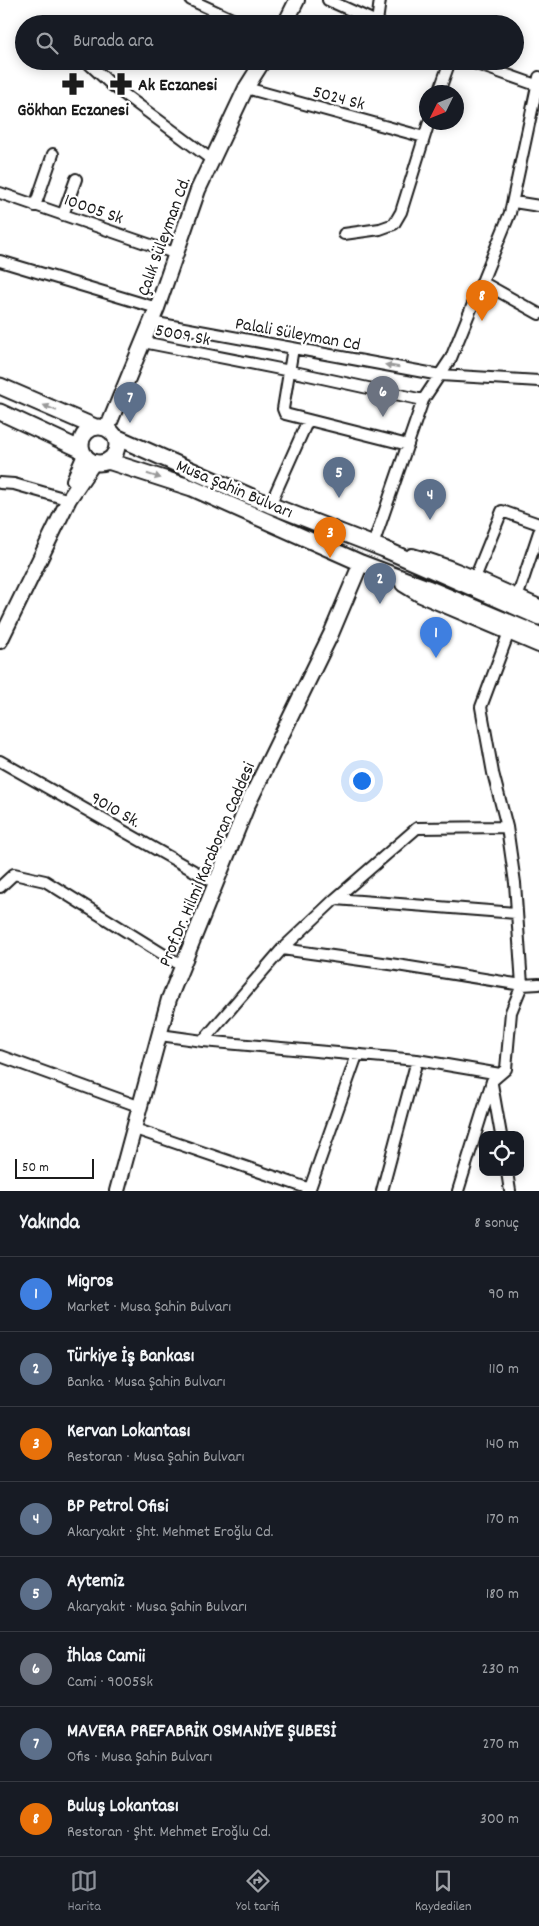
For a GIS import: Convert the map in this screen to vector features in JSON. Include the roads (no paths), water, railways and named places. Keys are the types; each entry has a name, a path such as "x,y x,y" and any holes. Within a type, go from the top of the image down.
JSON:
{"main road":[{"path":"290,15 297,0"},
{"name":"Çalık Süleyman Cd.","path":"106,431 157,308 198,190 246,88 257,70"},
{"name":"Musa Şahin Bulvarı","path":"0,386 106,431 270,505 378,547 539,617"},
{"name":"Musa Şahin Bulvarı","path":"0,412 92,457 192,488 361,563 427,588 539,635"},
{"path":"0,626 29,562 63,498 92,457 116,450 106,431 90,430 82,439 92,457"},
{"path":"0,641 92,457"},
{"path":"378,547 435,562 539,607"},
{"name":"Prof.Dr. Hilmi Karaboran Caddesi","path":"117,1191 141,1107 168,999 217,884 247,806 323,651 361,563"},
{"path":"378,570 421,595 539,645"}],"street":[{"path":"191,0 224,15"},
{"path":"328,0 361,15"},
{"path":"379,15 380,0"},
{"path":"96,70 113,86 212,160"},
{"path":"441,85 447,70"},
{"path":"378,547 423,400 452,358 514,202 538,81 500,70"},
{"name":"5024 Sk","path":"246,88 424,137"},
{"path":"344,234 380,229 394,224 401,212 426,130"},
{"path":"35,206 53,154"},
{"path":"63,215 76,179"},
{"name":"10005 Sk","path":"0,193 177,254"},
{"path":"514,202 539,206"},
{"path":"0,261 157,308"},
{"path":"482,282 539,314"},
{"name":"Palali Süleyman Cd","path":"151,322 440,375 539,381"},
{"name":"5009 Sk","path":"143,342 423,400"},
{"path":"293,348 283,409 286,414 408,445"},
{"path":"270,505 308,420"},
{"path":"0,483 14,484 63,498"},
{"path":"475,578 502,511 539,524"},
{"path":"517,598 539,532"},
{"path":"458,1191 492,1081 506,1069 511,1012 522,985 515,884 508,827 493,773 481,707 509,632"},
{"name":"9010 Sk.","path":"0,761 217,884"},
{"path":"203,1041 282,949 334,899 417,828 508,827"},
{"path":"0,887 14,874 45,880 182,966"},
{"path":"334,899 516,913"},
{"path":"282,949 522,985 539,984"},
{"path":"160,1035 203,1041 417,1060 500,1074"},
{"path":"135,1129 310,1190 357,1055"},
{"path":"0,1056 141,1107"},
{"path":"382,1191 417,1060"},
{"path":"492,1081 500,1131"},
{"path":"508,1176 510,1191"}],"place":[{"name":"Gökhan Eczanesi","path":"73,84"},
{"name":"Ak Eczanesi","path":"121,84"},
{"name":"Buluş Lokantası","path":"482,321"},
{"name":"İhlas Camii","path":"383,417"},
{"name":"MAVERA PREFABRİK OSMANİYE ŞUBESİ","path":"130,423"},
{"name":"Aytemiz","path":"339,498"},
{"name":"BP Petrol Ofisi","path":"430,520"},
{"name":"Kervan Lokantası","path":"330,558"},
{"name":"Türkiye İş Bankası","path":"380,604"},
{"name":"Migros","path":"436,658"}]}
